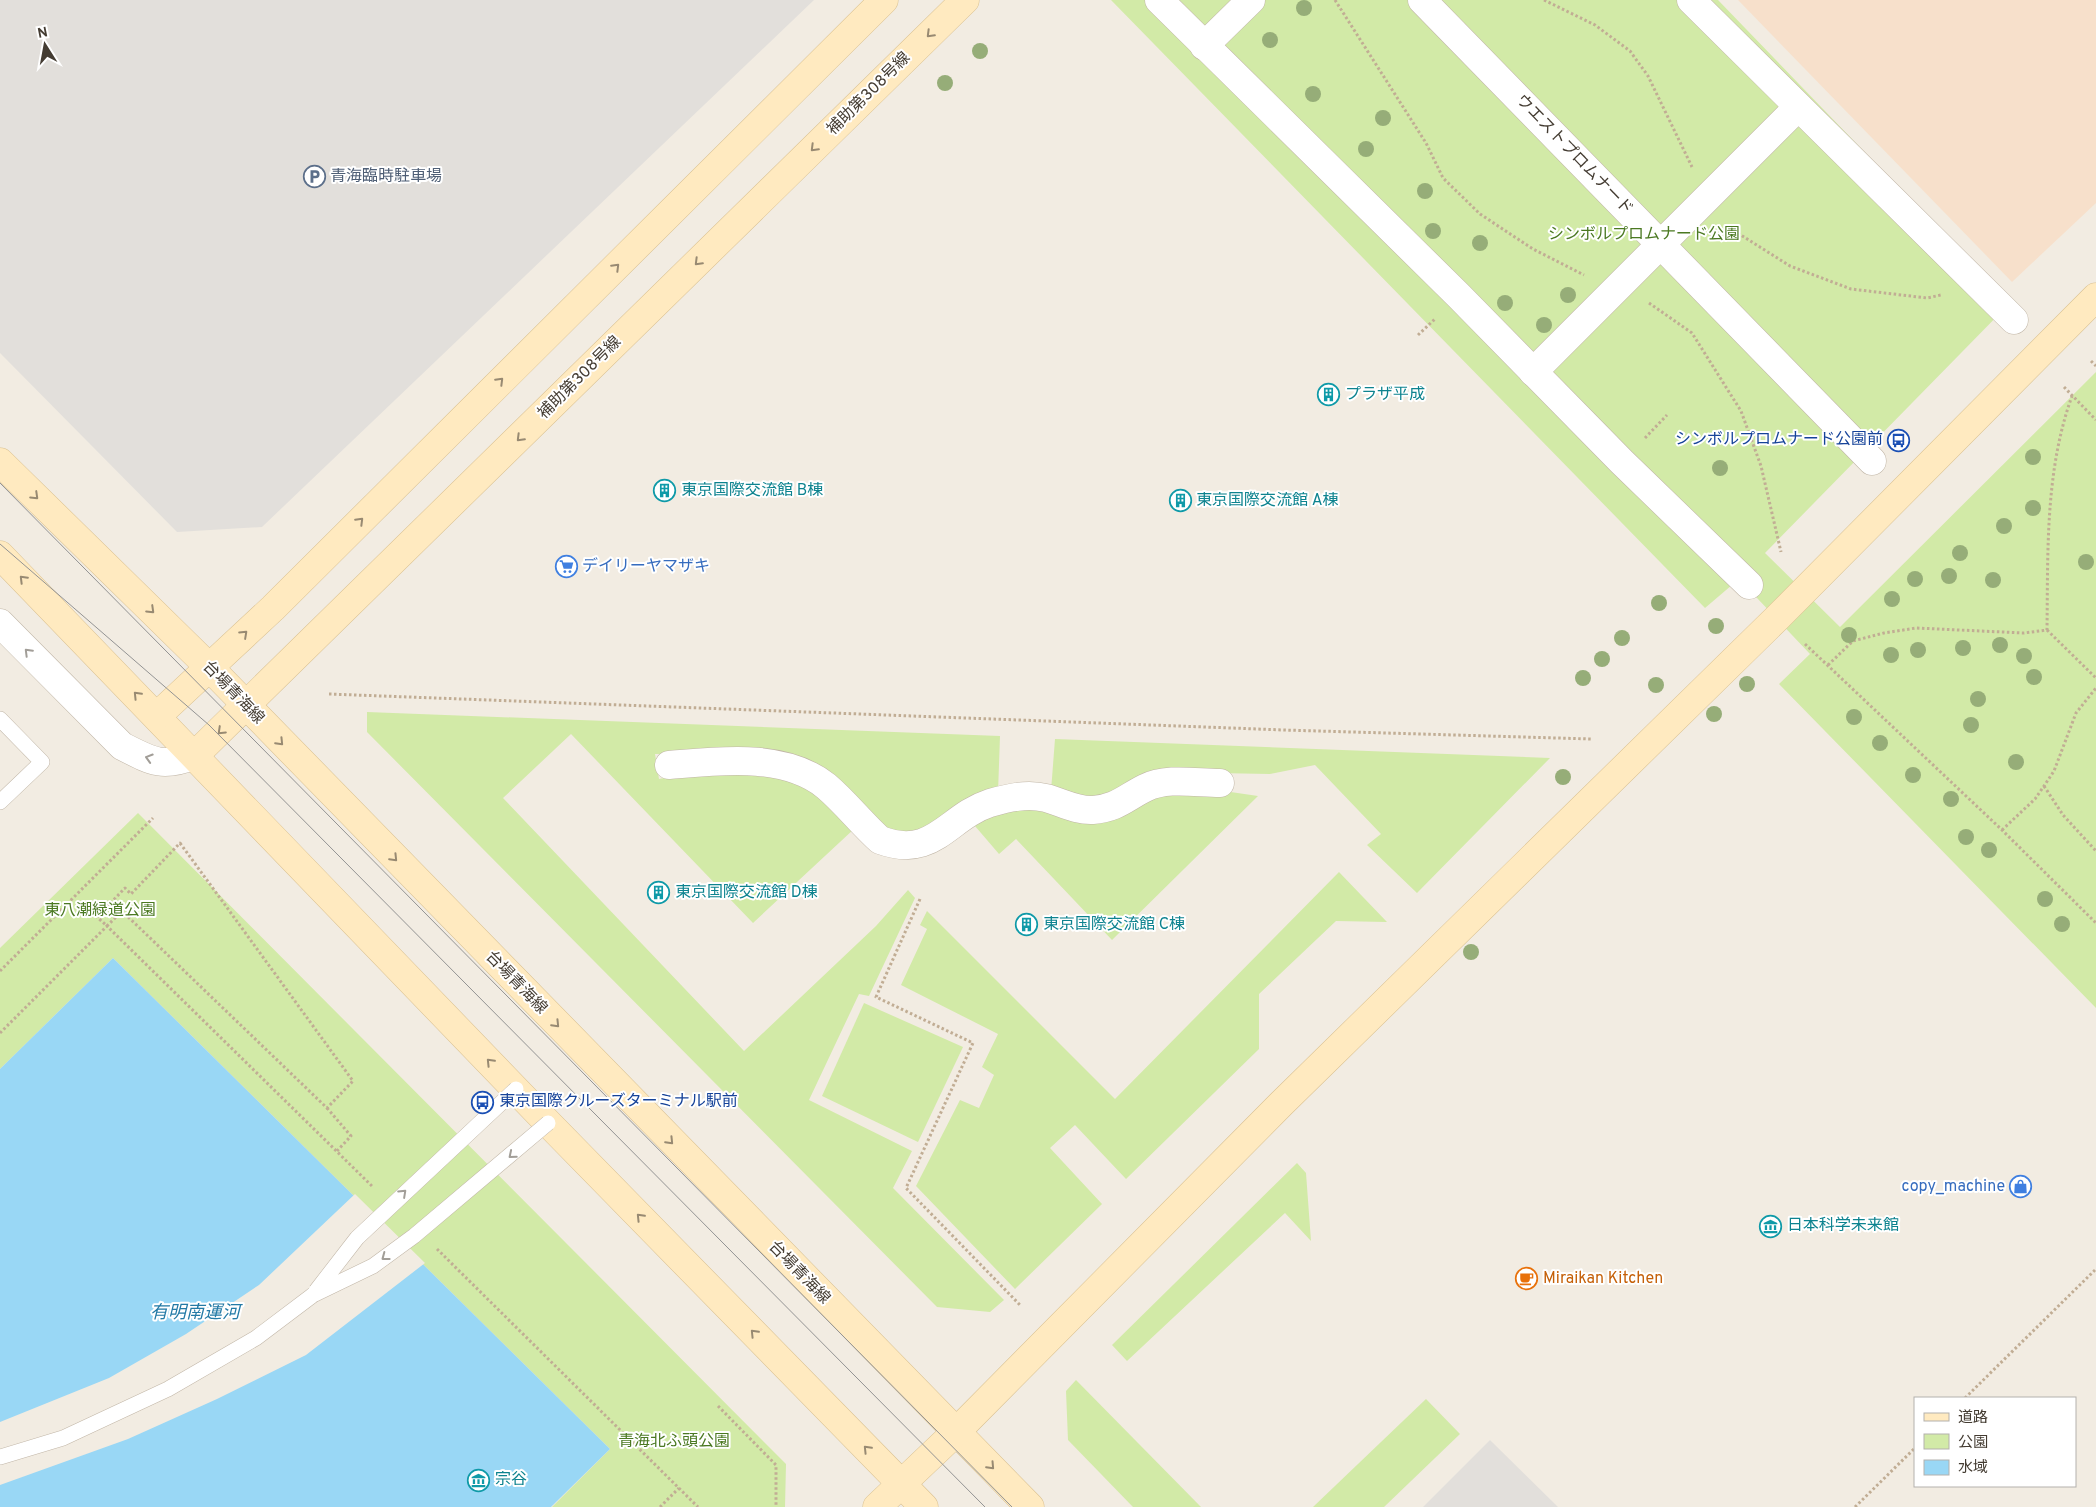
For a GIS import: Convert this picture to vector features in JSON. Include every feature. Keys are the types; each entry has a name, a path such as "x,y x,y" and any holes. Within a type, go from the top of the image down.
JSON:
{"street":[{"path":"157,716 273,608 884,0"},
{"name":"補助第308号線","path":"195,755 965,0"},
{"path":"1159,0 1622,462 1749,585"},
{"path":"1204,46 1250,0"},
{"name":"ウエストプロムナード","path":"1422,0 1872,461"},
{"path":"1691,0 2014,320"},
{"path":"1533,372 1798,107"},
{"path":"877,1507 957,1431 1281,1104 1778,617 2096,297"},
{"name":"台場青海線","path":"0,462 209,668 883,1359 957,1431 1030,1507"},
{"path":"0,556 195,755 548,1123 924,1507"},
{"path":"0,623 122,746 147,759 174,764 195,755"},
{"path":"669,765 750,762 776,765 793,770 824,785 880,840 908,846 926,842 987,804 1012,797 1046,798 1060,804 1091,810 1119,805 1145,788 1161,783 1220,783"}],"lane":[{"path":"0,719 42,762 0,802"},
{"path":"313,1295 357,1238 516,1089"},
{"path":"0,1457 62,1438 168,1389 256,1338 313,1295 380,1261 414,1236 548,1123"}],"path":[{"path":"1335,0 1426,143 1443,178 1480,214 1532,250 1615,291 1653,304 1692,333 1741,411 1762,466 1781,552"},
{"path":"2091,361 2096,366"},
{"path":"2064,387 2096,420"},
{"path":"2072,396 2062,424 2051,490 2047,630 2096,678"},
{"path":"1828,665 1853,641 1884,633 1916,628 2024,633 2047,630"},
{"path":"1806,644 2002,830 2096,923"},
{"path":"2002,830 2035,799 2054,771 2076,713 2096,688"},
{"path":"329,694 1284,730 1591,739"},
{"path":"2044,786 2063,815 2096,851"},
{"path":"0,971 153,818"},
{"path":"327,1108 353,1082 180,843 131,894 125,888 97,917 379,1192"},
{"path":"920,899 876,997 973,1043 906,1188 1020,1305"},
{"path":"0,1033 122,911 327,1108 351,1136 337,1151"},
{"path":"435,1247 698,1507"},
{"path":"1966,1397 2096,1269"},
{"path":"718,1406 776,1465 776,1507"},
{"path":"1855,1507 1914,1449"},
{"path":"660,1507 679,1488"}],"shaded area":[{"name":"青海臨時駐車場","path":"0,0 814,0 262,527 177,532 0,353"},
{"path":"1738,0 2096,0 2096,203 2012,282"},
{"path":"1490,1440 1558,1507 1423,1507"}],"green space":[{"name":"シンボルプロムナード公園","path":"1111,0 1718,0 2010,303 1765,553 1840,627 2096,372 2096,1008 1779,684 1810,654 1739,579 1705,608"},
{"path":"367,712 1000,736 998,793 946,823 899,835 753,753 655,754 659,779 684,774 765,772 820,793 854,829 753,923 571,734 503,798 744,1051 876,926 908,890 915,898 869,996 859,994 809,1100 912,1151 893,1188 1004,1300 990,1312 937,1307 367,732"},
{"path":"1055,739 1550,758 1417,893 1367,845 1381,834 1315,765 1270,774 1215,773 1089,800 1051,791"},
{"path":"1210,789 1258,796 1112,940 1016,839 999,854 975,826 996,810 1143,798"},
{"name":"青海北ふ頭公園","path":"138,813 786,1464 785,1507 552,1507 610,1449 113,958 0,1069 0,948"},
{"path":"1339,872 1387,922 1336,921 1259,994 1259,1049 1126,1179 1075,1125 1050,1148 1102,1204 1015,1289 916,1186 960,1100 979,1108 994,1075 982,1067 998,1034 901,985 927,929 920,925 927,911 1115,1099"},
{"path":"864,1003 963,1047 918,1142 822,1096"},
{"path":"1297,1163 1306,1173 1311,1241 1285,1213 1127,1361 1112,1345"},
{"path":"1076,1380 1201,1507 1133,1507 1068,1440 1066,1391"},
{"path":"1426,1399 1460,1434 1384,1507 1313,1507"}],"water":[{"name":"有明南運河","path":"113,958 610,1449 551,1507 0,1507 0,1069"}],"pier":[{"path":"355,1194 425,1263 306,1355 217,1399 128,1439 0,1485 0,1422 109,1378 186,1334 259,1285"}],"tram line":[{"path":"0,483 1012,1507"},
{"path":"0,544 209,725 985,1507"}],"place":[{"name":"青海臨時駐車場","path":"314,177"},
{"name":"プラザ平成","path":"1329,395"},
{"name":"シンボルプロムナード公園前","path":"1899,440"},
{"name":"東京国際交流館 B棟","path":"665,491"},
{"name":"東京国際交流館 A棟","path":"1180,501"},
{"name":"デイリーヤマザキ","path":"566,567"},
{"name":"東京国際交流館 D棟","path":"659,893"},
{"name":"東京国際交流館 C棟","path":"1027,925"},
{"name":"東京国際クルーズターミナル駅前","path":"483,1102"},
{"name":"copy_machine","path":"2021,1187"},
{"name":"日本科学未来館","path":"1771,1226"},
{"name":"Miraikan Kitchen","path":"1527,1279"},
{"name":"宗谷","path":"479,1480"}],"park label":[{"name":"東八潮緑道公園","path":"100,911"}]}
